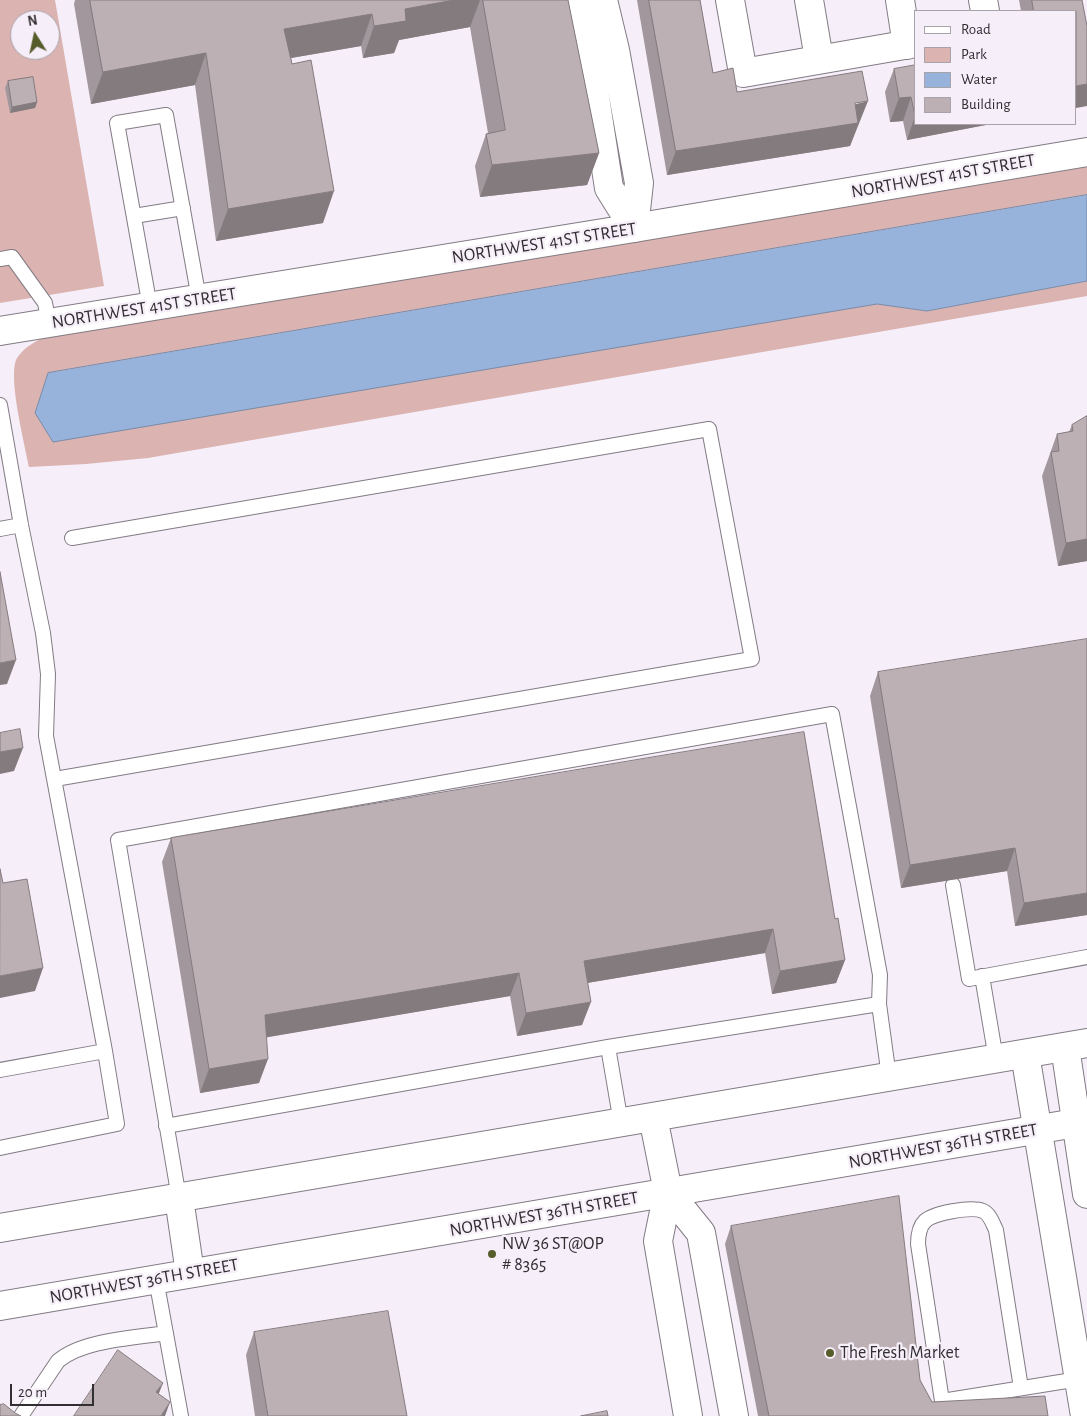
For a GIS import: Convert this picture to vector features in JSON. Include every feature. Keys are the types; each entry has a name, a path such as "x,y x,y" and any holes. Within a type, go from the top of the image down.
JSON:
{"street":[{"path":"580,0 609,188 634,228"},
{"path":"603,0 615,50 640,183 634,228"},
{"path":"730,0 743,73 912,44 900,0"},
{"path":"809,0 819,59"},
{"name":"NORTHWEST 41ST STREET","path":"0,332 1087,152"},
{"path":"0,1228 1076,1045 1087,1194"},
{"path":"1025,1054 1085,1416"},
{"path":"653,1117 668,1192 658,1241 688,1416"},
{"name":"NORTHWEST 36TH STREET","path":"0,1306 1081,1122"},
{"path":"668,1192 701,1233 734,1416"},
{"path":"179,1198 190,1273"},
{"path":"681,1372 724,1364"}],"lane":[{"path":"150,307 118,123 166,115 199,299"},
{"path":"134,216 183,208"},
{"path":"0,259 12,257 45,303 49,324"},
{"path":"0,405 46,657 48,674 46,736 117,1124 0,1148"},
{"path":"55,779 752,659 709,428 72,538"},
{"path":"0,529 21,525"},
{"path":"179,1198 118,840 832,714 880,975 879,1004 889,1077"},
{"path":"953,885 969,978 1087,957"},
{"path":"982,976 996,1059"},
{"path":"166,1126 608,1047 879,1004"},
{"path":"608,1047 621,1123"},
{"path":"0,1070 105,1051"},
{"path":"1021,1388 996,1230 992,1221 984,1211 976,1209 940,1214 930,1218 924,1222 920,1229 918,1244 942,1401 1079,1379"},
{"path":"156,1279 181,1416"},
{"path":"20,1416 58,1361 65,1356 86,1346 166,1333"}],"green space":[{"path":"0,0 55,0 57,10 10,10 10,60 60,60 60,29 104,286 0,303"},
{"path":"1087,162 1087,195 48,373 877,304 927,311 1087,281 1087,296 148,458 29,467 15,394 14,367 17,358 28,346 52,334"}],"water":[{"path":"1087,195 1087,281 927,311 877,304 53,442 35,413 48,373"}],"building":[{"path":"90,0 454,0 405,9 406,21 374,26 372,14 284,29 292,64 311,60 334,191 228,209 206,53 103,72"},
{"path":"483,0 568,0 599,153 492,165 486,134 505,130"},
{"path":"649,0 700,0 713,73 733,68 737,92 862,71 868,101 855,103 858,123 676,151"},
{"path":"1032,0 1082,0 1087,26 1087,84 1077,86 1077,10 1034,10"},
{"path":"914,65 914,111 911,97 899,98 894,69"},
{"path":"33,77 37,102 12,107 8,81"},
{"path":"1087,416 1087,539 1066,543 1051,452 1059,451 1057,434 1073,431 1072,425"},
{"path":"0,572 16,660 0,663"},
{"path":"1087,639 1087,893 1024,903 1015,848 910,865 878,672"},
{"path":"20,729 23,748 0,752 0,733"},
{"path":"804,732 835,919 838,918 845,960 780,971 773,929 584,961 591,1002 526,1013 519,973 265,1015 268,1059 209,1069 171,838"},
{"path":"0,869 3,883 27,879 43,968 0,976"},
{"path":"899,1196 920,1380 932,1402 1045,1396 1048,1416 769,1416 731,1226"},
{"path":"388,1311 407,1416 268,1416 254,1332"},
{"path":"118,1350 163,1383 156,1392 170,1402 161,1416 74,1416"},
{"path":"4,1404 21,1416 0,1416 0,1405"},
{"path":"607,1411 608,1416 581,1416"}],"place":[{"name":"NW 36 ST@OP # 8365","path":"492,1254"},
{"name":"The Fresh Market","path":"830,1353"}]}
